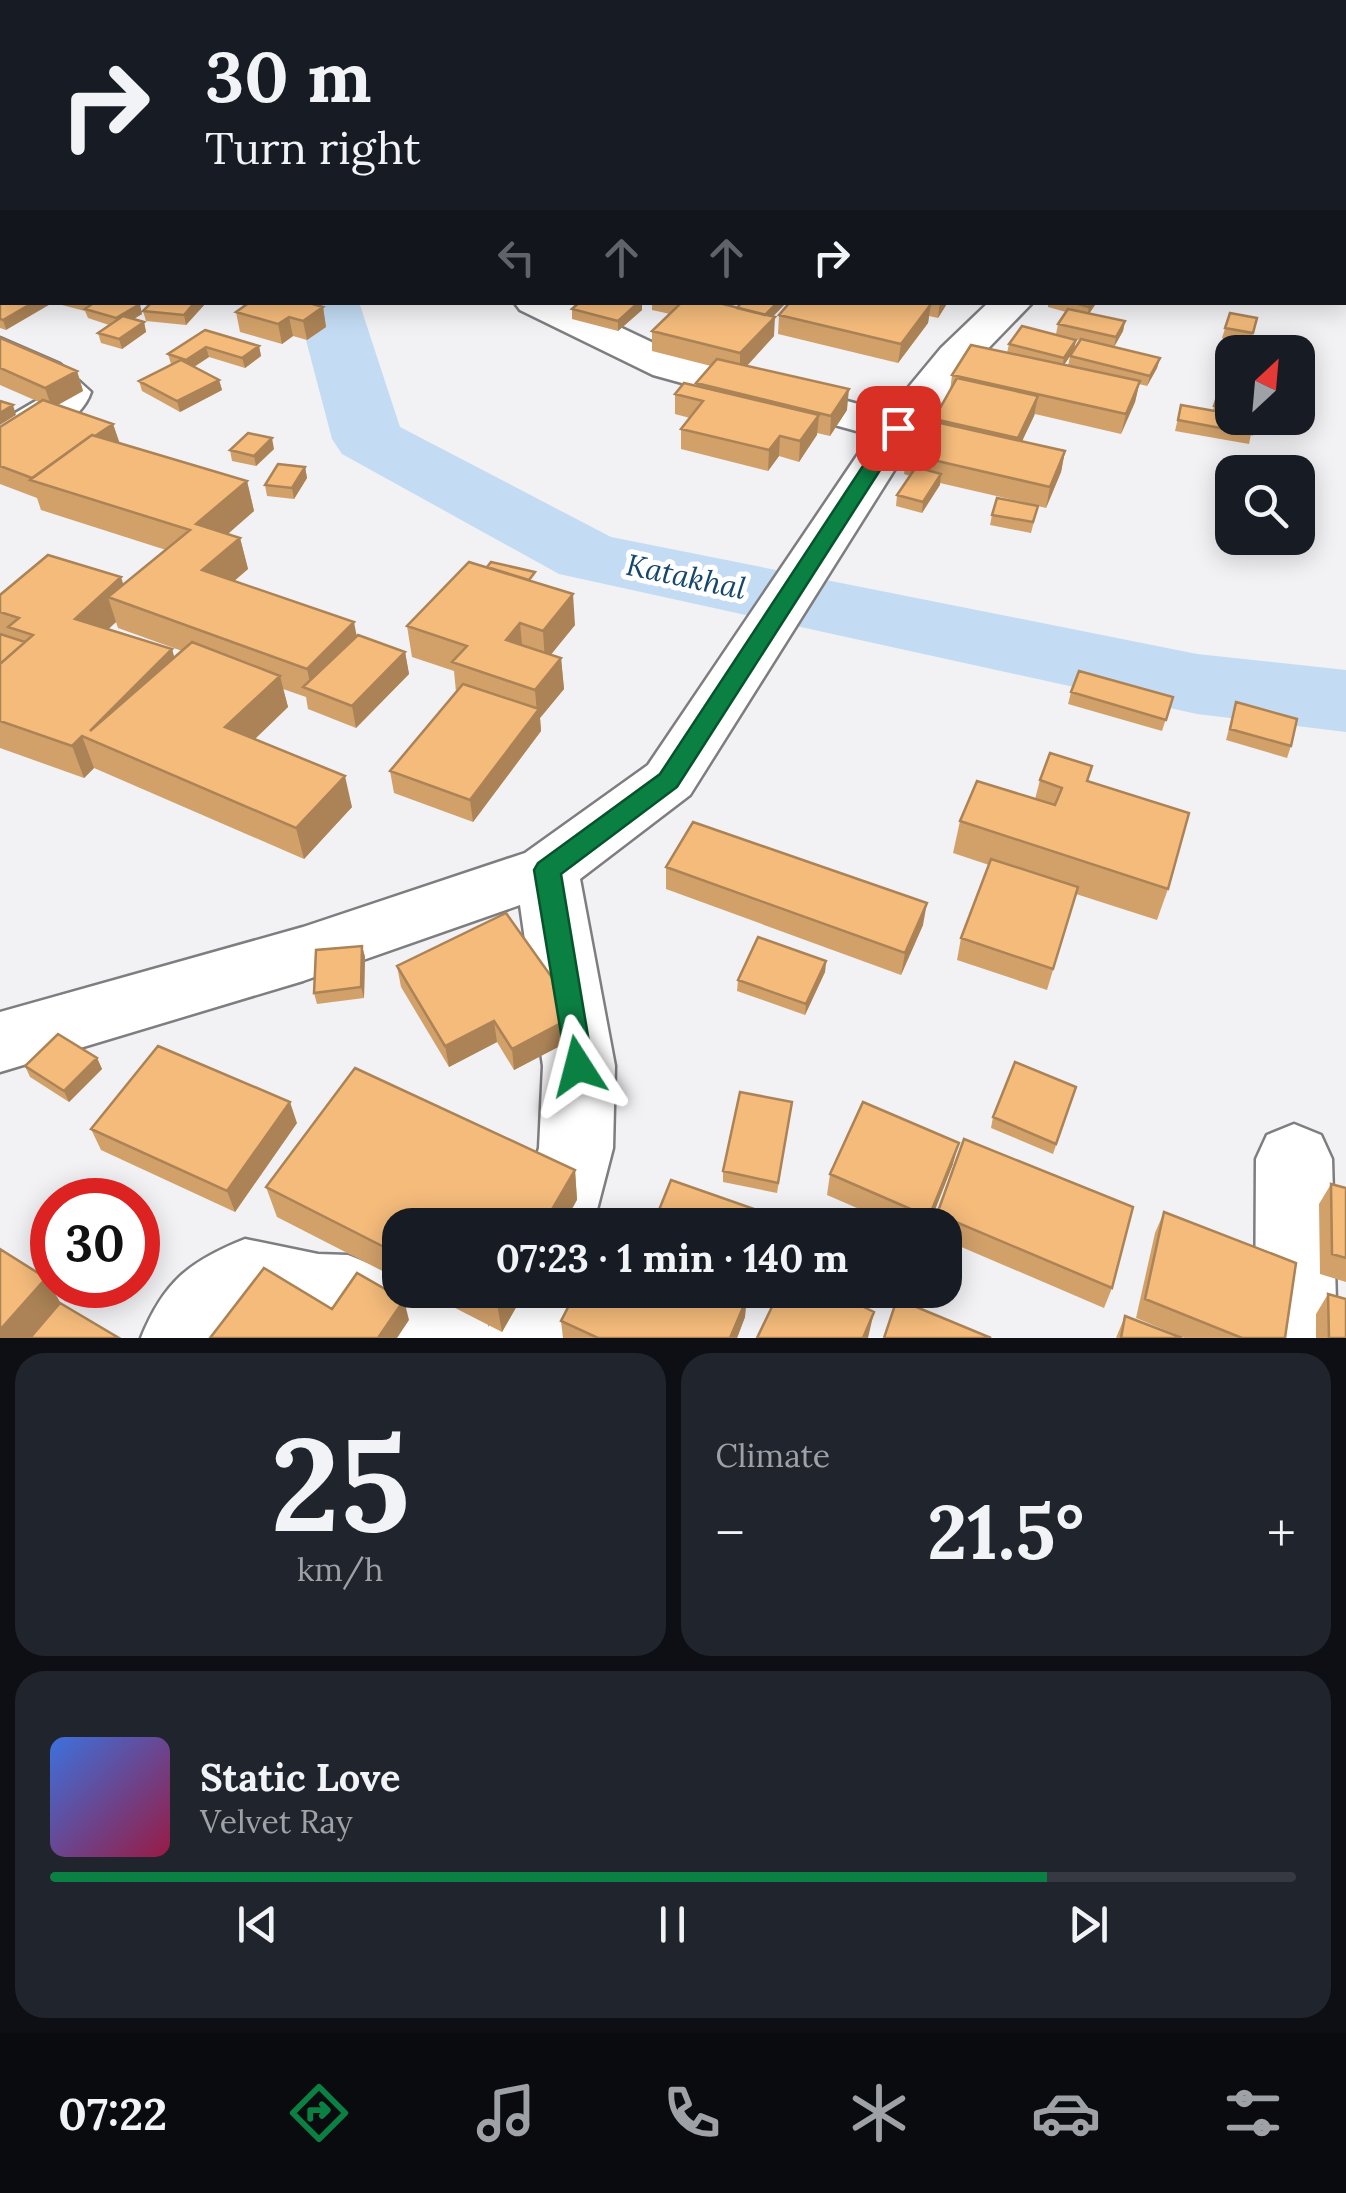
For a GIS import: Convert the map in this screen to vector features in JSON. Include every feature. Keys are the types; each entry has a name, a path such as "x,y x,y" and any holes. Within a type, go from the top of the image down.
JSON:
{"street":[{"path":"540,305 668,366 898,428"},
{"path":"0,1042 303,954 547,870 669,780 898,428 956,357 1010,305"},
{"path":"0,352 45,372 69,392 65,404 0,440"},
{"path":"547,870 578,1066 576,1148 559,1208"},
{"path":"1294,1159 1296,1338"},
{"path":"182,1338 224,1288 245,1278 318,1294 348,1295 452,1338"},
{"path":"528,1338 531,1308"}],"building":[{"path":"0,305 29,305 3,320"},
{"path":"91,305 138,305 116,318 85,309"},
{"path":"149,305 192,305 184,315 143,311"},
{"path":"246,305 323,307 303,321 289,317 278,324 236,312"},
{"path":"577,305 636,305 618,321 572,309"},
{"path":"679,305 727,305 775,317 740,353 652,331"},
{"path":"740,305 775,305 765,315 737,308"},
{"path":"787,305 930,305 901,344 779,315"},
{"path":"1068,309 1125,321 1116,337 1058,324"},
{"path":"1230,313 1257,318 1253,333 1225,328"},
{"path":"123,316 144,322 119,339 98,333"},
{"path":"1022,326 1076,340 1064,358 1009,344"},
{"path":"205,330 259,346 242,358 206,347 186,360 168,354"},
{"path":"0,338 77,371 45,388 0,368"},
{"path":"1081,339 1160,358 1150,376 1070,356"},
{"path":"971,345 1140,381 1126,414 952,375"},
{"path":"717,359 849,389 831,416 696,383"},
{"path":"181,360 219,380 177,401 139,381"},
{"path":"957,378 1038,396 1018,438 934,419"},
{"path":"684,383 819,415 800,441 780,436 769,450 681,429 703,401 675,394"},
{"path":"43,400 113,424 32,478 0,466 0,427"},
{"path":"0,401 13,405 0,413"},
{"path":"1181,405 1215,411 1215,427 1178,420"},
{"path":"927,420 1065,451 1050,487 907,454"},
{"path":"248,433 272,438 254,456 230,450"},
{"path":"92,435 247,481 196,524 240,538 202,570 354,622 307,669 108,597 190,530 30,480"},
{"path":"278,464 305,467 292,488 265,485"},
{"path":"916,467 941,474 923,502 897,495"},
{"path":"997,498 1038,506 1033,522 992,515"},
{"path":"48,555 121,577 75,619 172,649 90,731 192,642 280,676 225,727 345,776 296,828 82,736 72,746 0,721 0,664 33,635 8,627 19,618 0,612 0,595"},
{"path":"469,562 573,594 543,631 520,623 506,640 561,658 535,690 452,662 467,646 407,626"},
{"path":"491,562 535,572 529,580 487,567"},
{"path":"0,634 25,642 0,664"},
{"path":"358,635 405,652 352,706 303,687"},
{"path":"1079,671 1173,697 1166,720 1071,692"},
{"path":"463,684 539,709 470,800 390,771"},
{"path":"1236,702 1297,719 1291,746 1230,729"},
{"path":"1050,753 1092,766 1087,781 1189,813 1168,889 960,821 977,781 1055,805 1062,788 1040,780"},
{"path":"693,822 927,903 905,953 666,867"},
{"path":"991,859 1078,887 1053,969 961,938"},
{"path":"506,913 578,1014 512,1049 494,1021 445,1046 397,966"},
{"path":"758,937 826,961 806,1004 738,980"},
{"path":"362,946 361,987 314,993 316,950"},
{"path":"58,1034 97,1058 64,1091 25,1066"},
{"path":"158,1046 290,1102 227,1191 91,1129"},
{"path":"1015,1062 1076,1087 1056,1144 993,1117"},
{"path":"355,1068 575,1170 553,1208 382,1208 382,1246 266,1187"},
{"path":"740,1092 792,1102 778,1183 723,1171"},
{"path":"863,1102 959,1143 933,1208 908,1208 830,1174"},
{"path":"964,1139 1133,1207 1112,1288 962,1225 962,1208 939,1208"},
{"path":"671,1180 751,1208 660,1208"},
{"path":"1331,1184 1346,1188 1346,1258 1332,1254"},
{"path":"1164,1212 1296,1263 1285,1338 1242,1338 1145,1299"},
{"path":"0,1249 30,1268 30,1296 0,1330"},
{"path":"264,1268 332,1309 357,1273 382,1287 382,1308 399,1308 378,1338 210,1338"},
{"path":"1328,1294 1346,1299 1346,1338 1329,1338"},
{"path":"56,1308 68,1308 119,1338 30,1338"},
{"path":"568,1308 743,1308 730,1338 598,1338 561,1321"},
{"path":"771,1308 866,1308 874,1312 863,1338 757,1338"},
{"path":"894,1308 919,1308 991,1338 884,1338"},
{"path":"1125,1316 1182,1338 1121,1338"}],"waterway":[{"name":"Katakhal","path":"328,305 368,439 587,557 1197,684 1346,701"}],"route":[{"path":"578,1066 547,870 669,780 898,428"}]}
